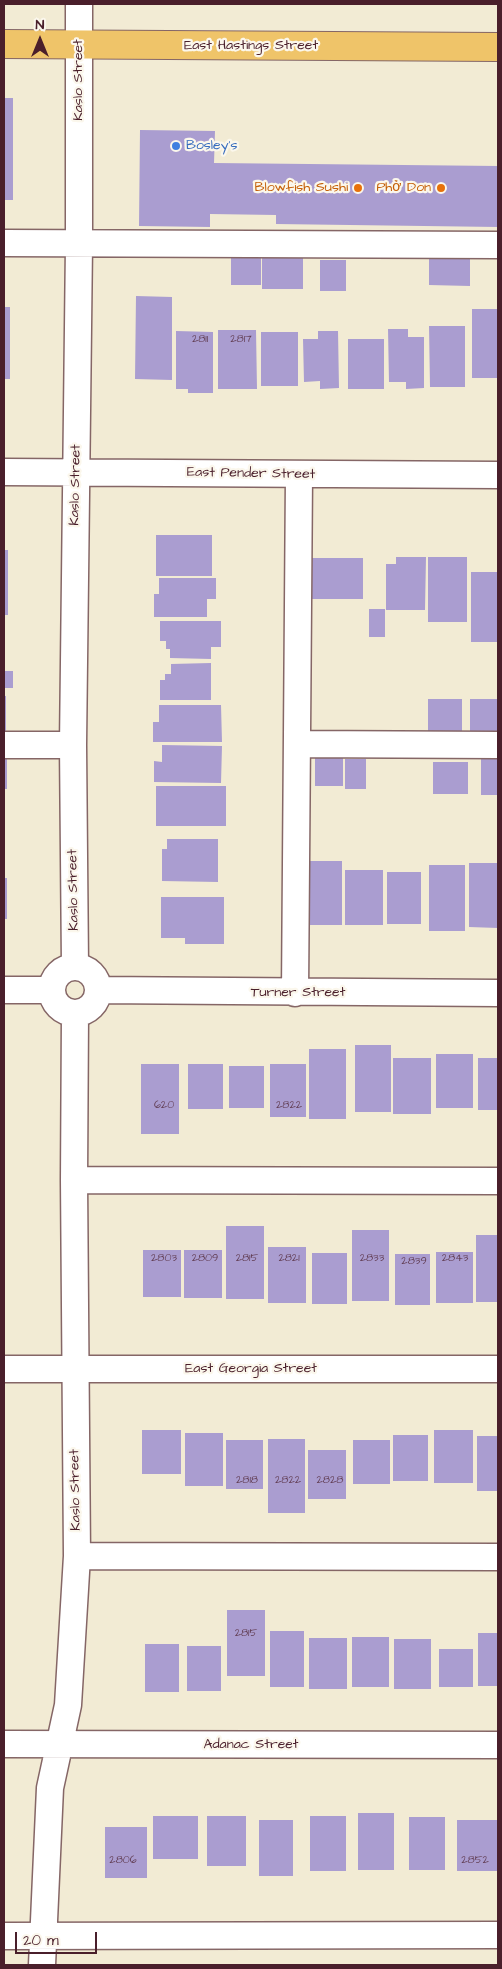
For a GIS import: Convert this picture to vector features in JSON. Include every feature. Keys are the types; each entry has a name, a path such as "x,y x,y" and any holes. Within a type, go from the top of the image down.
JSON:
{"main road":[{"name":"East Hastings Street","path":"4,44 498,48"}],"street":[{"name":"Kaslo Street","path":"75,967 73,745 79,244 79,4"},
{"path":"4,244 498,245"},
{"name":"East Pender Street","path":"4,472 498,475"},
{"path":"295,993 299,475"},
{"path":"297,744 498,745"},
{"path":"4,745 73,745"},
{"path":"75,967 89,971 94,976 98,990 94,1004 89,1009 75,1013 62,1008 57,1003 52,990 57,976 68,968 75,967"},
{"path":"4,990 52,990"},
{"name":"Turner Street","path":"98,990 295,993 498,993"},
{"name":"Kaslo Street","path":"42,1965 50,1788 68,1705 77,1556 74,1180 75,1013"},
{"path":"74,1180 498,1181"},
{"name":"East Georgia Street","path":"4,1369 498,1369"},
{"path":"77,1556 498,1557"},
{"name":"Adanac Street","path":"4,1744 498,1745"},
{"path":"4,1936 498,1935"}],"building":[{"path":"4,98 13,98 13,200 4,200"},
{"path":"140,130 215,131 214,163 498,166 498,227 276,224 276,215 210,214 210,227 139,226"},
{"path":"429,255 470,255 470,286 429,285"},
{"path":"231,256 261,256 261,285 231,285"},
{"path":"262,256 303,256 303,289 262,289"},
{"path":"320,260 346,260 346,291 320,291"},
{"path":"136,296 172,297 172,380 135,379"},
{"path":"4,307 10,307 10,379 4,379"},
{"path":"472,309 498,309 498,378 472,378"},
{"path":"429,326 465,326 465,387 430,387"},
{"path":"388,329 408,329 408,337 424,337 424,388 406,389 406,382 389,382"},
{"path":"218,330 256,330 257,389 218,389"},
{"path":"176,331 213,332 213,393 188,393 188,389 176,389"},
{"path":"318,331 338,331 339,388 320,389 320,381 304,382 303,339 318,339"},
{"path":"261,332 298,332 298,386 261,386"},
{"path":"348,339 384,339 384,389 348,389"},
{"path":"156,535 212,535 212,576 156,576"},
{"path":"4,550 8,550 8,615 4,615"},
{"path":"396,557 426,557 425,610 386,610 386,564 396,564"},
{"path":"428,557 467,557 467,622 428,622"},
{"path":"309,558 363,558 363,599 309,599"},
{"path":"471,572 498,572 498,642 471,642"},
{"path":"159,578 216,578 216,599 207,599 207,617 154,617 154,594 159,594"},
{"path":"369,609 385,609 385,637 369,637"},
{"path":"160,621 221,621 221,647 211,647 211,659 170,658 170,649 166,649 166,641 160,641"},
{"path":"211,663 211,700 160,700 160,680 165,680 165,674 171,674 171,664"},
{"path":"4,671 13,671 13,688 4,688"},
{"path":"4,696 6,696 6,733 4,733"},
{"path":"428,699 462,699 462,731 428,731"},
{"path":"470,699 498,699 498,731 470,731"},
{"path":"159,705 221,705 222,742 153,742 153,722 159,722"},
{"path":"162,745 222,746 221,783 154,782 154,761 162,762"},
{"path":"4,756 7,756 7,789 4,789"},
{"path":"315,756 343,756 343,786 315,786"},
{"path":"481,758 498,758 498,795 481,795"},
{"path":"345,759 366,759 366,789 345,789"},
{"path":"433,762 468,762 468,794 433,794"},
{"path":"156,786 226,786 226,826 156,826"},
{"path":"167,839 218,839 218,882 162,881 162,849 167,849"},
{"path":"302,861 342,861 342,925 302,925"},
{"path":"469,863 498,863 498,928 469,927"},
{"path":"429,865 465,865 465,931 429,931"},
{"path":"345,870 383,870 383,925 345,925"},
{"path":"387,872 421,872 421,924 387,924"},
{"path":"4,878 7,878 7,919 4,919"},
{"path":"161,897 224,897 224,944 185,944 185,938 161,938"},
{"path":"355,1045 391,1045 391,1112 355,1112"},
{"path":"309,1049 346,1049 346,1119 309,1119"},
{"path":"436,1054 473,1054 473,1108 436,1108"},
{"path":"393,1058 431,1058 431,1114 393,1114"},
{"path":"478,1058 498,1058 498,1110 478,1110"},
{"path":"141,1064 179,1064 179,1134 141,1134"},
{"path":"188,1064 223,1064 223,1109 188,1109"},
{"path":"270,1064 306,1064 306,1117 270,1117"},
{"path":"229,1066 264,1066 264,1108 229,1108"},
{"path":"226,1226 264,1226 264,1299 226,1299"},
{"path":"352,1230 389,1230 389,1301 352,1301"},
{"path":"476,1235 498,1235 498,1302 476,1302"},
{"path":"268,1247 306,1247 306,1303 268,1303"},
{"path":"143,1250 181,1250 181,1297 143,1297"},
{"path":"184,1250 222,1250 222,1298 184,1298"},
{"path":"436,1252 473,1252 473,1303 436,1303"},
{"path":"312,1253 347,1253 347,1304 312,1304"},
{"path":"395,1254 430,1254 430,1305 395,1305"},
{"path":"142,1430 181,1430 181,1474 142,1474"},
{"path":"434,1430 473,1430 473,1483 434,1483"},
{"path":"185,1433 223,1433 223,1486 185,1486"},
{"path":"393,1435 428,1435 428,1481 393,1481"},
{"path":"477,1436 498,1436 498,1491 477,1491"},
{"path":"268,1439 305,1439 305,1513 268,1513"},
{"path":"226,1440 263,1440 263,1489 226,1489"},
{"path":"353,1440 390,1440 390,1484 353,1484"},
{"path":"308,1450 346,1450 346,1499 308,1499"},
{"path":"227,1610 265,1610 265,1676 227,1676"},
{"path":"270,1631 304,1631 304,1687 270,1687"},
{"path":"478,1633 498,1633 498,1686 478,1686"},
{"path":"352,1637 389,1637 389,1687 352,1687"},
{"path":"309,1638 347,1638 347,1689 309,1689"},
{"path":"394,1639 431,1639 431,1689 394,1689"},
{"path":"145,1644 179,1644 179,1692 145,1692"},
{"path":"187,1646 221,1646 221,1691 187,1691"},
{"path":"439,1649 473,1649 473,1687 439,1687"},
{"path":"358,1813 394,1813 394,1870 358,1870"},
{"path":"153,1816 198,1816 198,1859 153,1859"},
{"path":"207,1816 246,1816 246,1866 207,1866"},
{"path":"310,1816 346,1816 346,1871 310,1871"},
{"path":"409,1817 445,1817 445,1870 409,1870"},
{"path":"259,1820 293,1820 293,1876 259,1876"},
{"path":"457,1820 497,1820 497,1871 457,1871"},
{"path":"105,1827 147,1827 147,1878 105,1878"}],"place":[{"name":"Bosley's","path":"176,146"},
{"name":"Blowfish Sushi","path":"358,188"},
{"name":"Phở Don","path":"441,188"}]}
